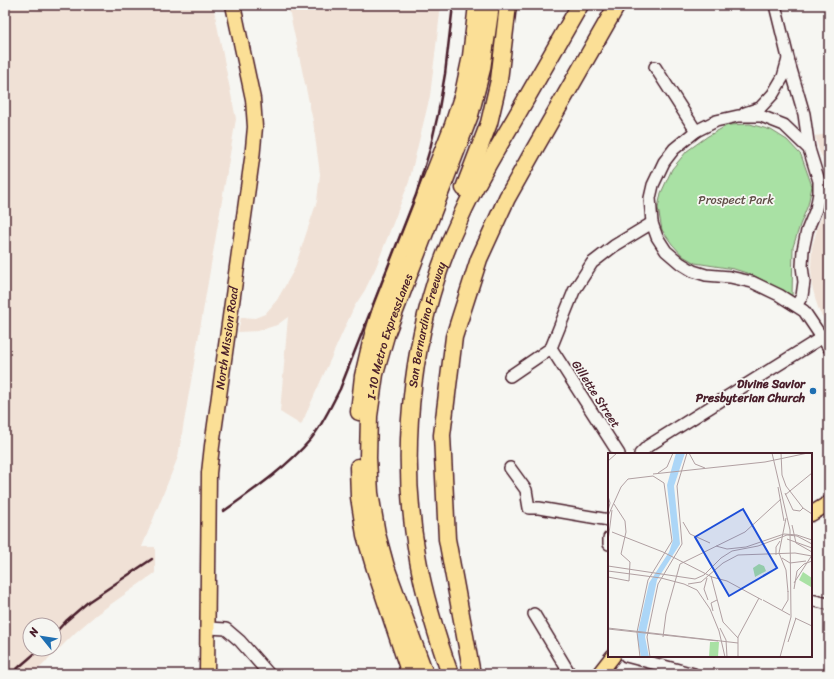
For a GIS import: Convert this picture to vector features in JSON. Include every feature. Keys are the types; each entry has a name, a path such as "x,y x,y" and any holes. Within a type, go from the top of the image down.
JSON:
{"highway":[{"name":"I-10 Metro ExpressLanes","path":"410,674 374,569 365,535 359,497 357,456 358,416 363,376 372,338 381,310 453,125 463,94 471,56 477,5"},
{"name":"I-10 Metro ExpressLanes","path":"425,674 386,567 377,534 370,493 368,458 369,416 376,374 387,332 470,115 482,69 490,5"},
{"path":"410,505 406,487 402,445 404,392 409,349 418,309 429,274 473,168 489,123 499,80 508,5"},
{"name":"San Bernardino Freeway","path":"450,674 438,639 423,586 413,532 410,505 409,452 412,398 420,343 441,266 461,215 486,166 580,5"},
{"path":"472,674 447,540 442,435 454,337 479,259 508,198 618,5"}],"main road":[{"name":"North Mission Road","path":"207,674 210,466 252,159 255,127 253,99 233,5"},
{"path":"812,513 829,503"},
{"path":"599,674 612,657"}],"street":[{"path":"775,5 804,114 809,149 820,181 816,209 807,231 803,250 802,266 804,282 802,296 796,306"},
{"path":"788,58 783,77 773,94 760,108 738,116 716,121 696,131 674,149 664,162 653,185 650,198 652,223 657,237 666,251 680,263 693,271 706,275 730,277 752,282 779,295 804,311 825,335 829,348"},
{"path":"655,67 696,131"},
{"path":"738,116 761,116 784,124 809,149"},
{"path":"510,376 551,348 574,291 592,264 614,246 652,223"},
{"path":"641,453 648,446 825,335"},
{"name":"Gillette Street","path":"551,348 618,453"},
{"path":"510,468 526,490 529,508 539,508 608,520"},
{"path":"812,600 829,604"},
{"path":"534,614 570,674"},
{"path":"208,628 226,630 240,641 269,674"},
{"path":"630,657 694,674"}],"shaded area":[{"path":"5,5 213,5 236,119 178,457 142,547 155,547 155,573 97,614 62,646 62,617 22,617 22,657 51,657 33,674 5,674"},
{"path":"288,5 441,5 430,96 409,182 376,267 365,290 354,307 301,425 280,412 288,317 277,325 258,331 238,332 241,317 255,318 265,314 277,300 294,270 317,201 320,174 313,121"},
{"path":"829,134 829,181 825,163 815,136"},
{"path":"829,189 829,322 827,324 819,311 816,301 812,286 811,267 812,247 818,226 826,207"}],"green space":[{"name":"Prospect Park","path":"750,124 771,130 787,140 801,155 812,186 808,205 793,247 792,296 753,275 734,269 695,263 683,256 662,230 658,208 661,193 672,169 687,151 708,136 728,125"}],"railway":[{"path":"224,511 270,478 301,450 311,439 327,415 340,389 416,195 430,149 445,74 453,5"},
{"path":"62,625 88,602 152,559"},
{"path":"11,674 31,657"}],"place":[{"name":"Divine Savior Presbyterian Church","path":"813,391"}]}
